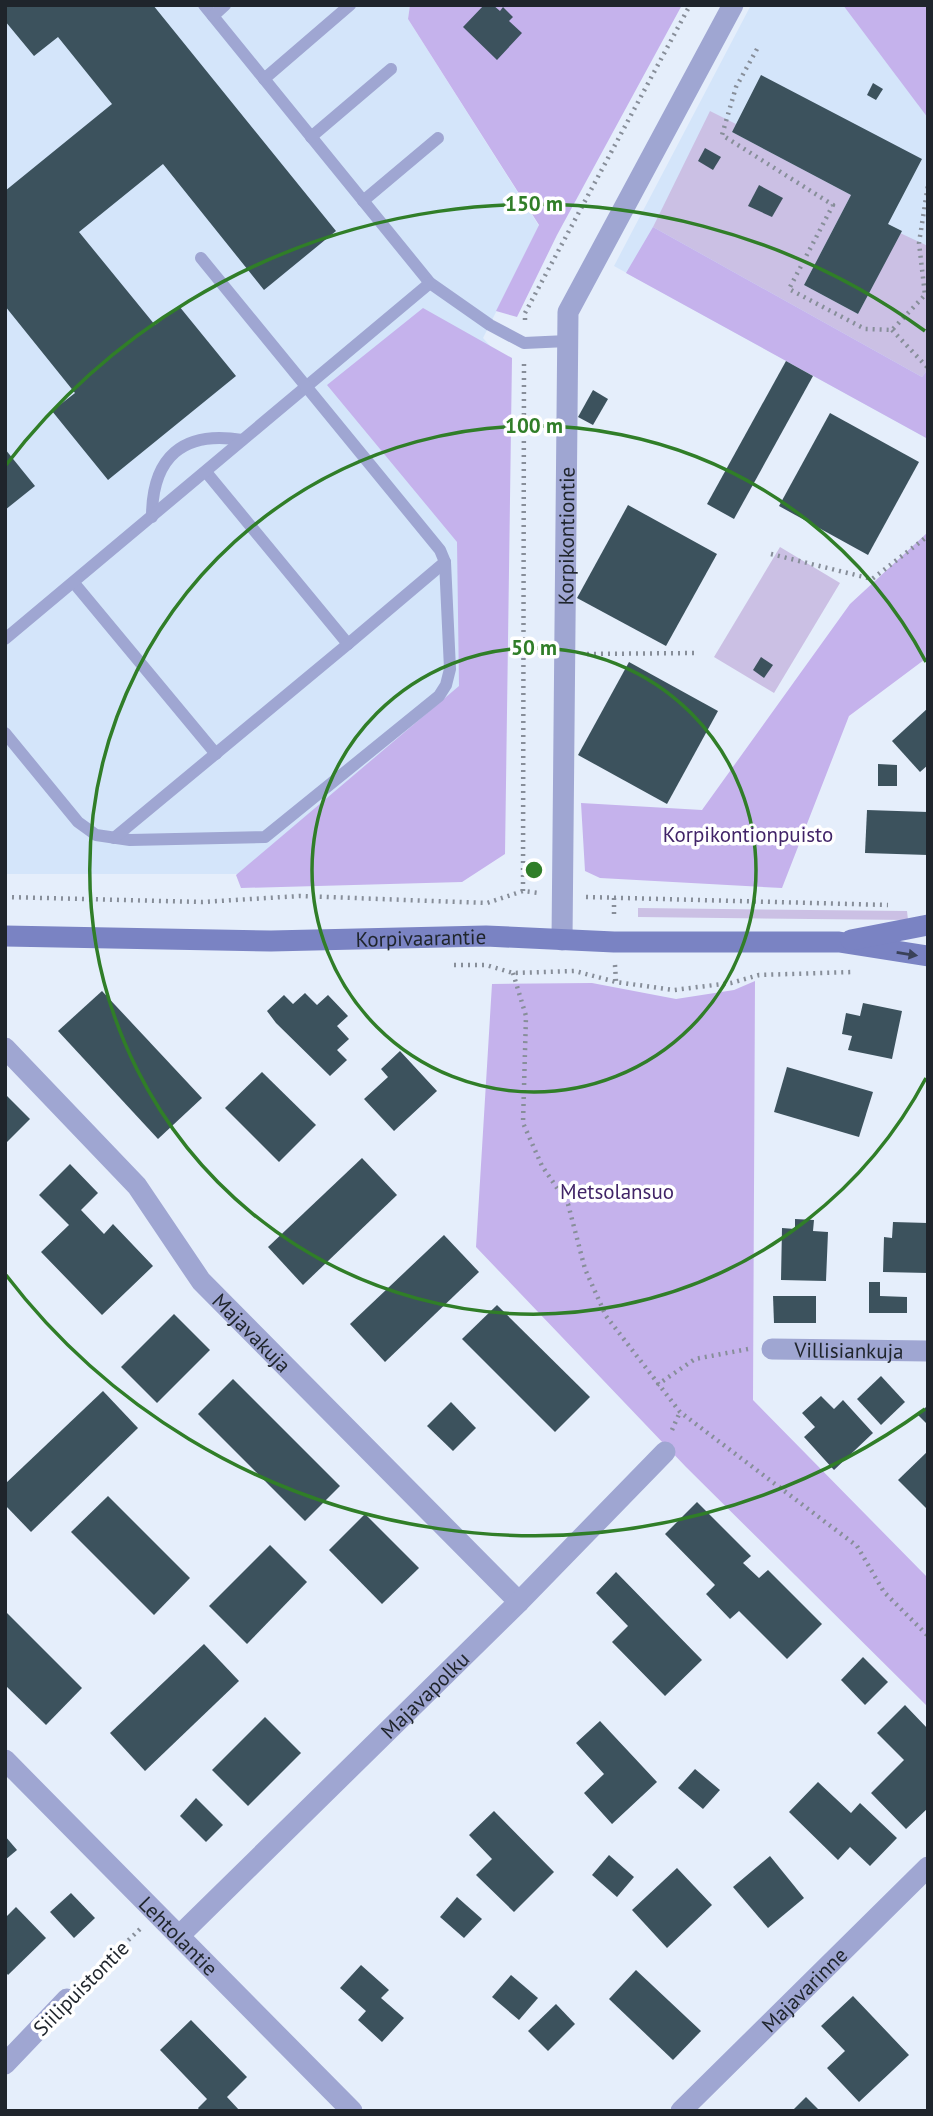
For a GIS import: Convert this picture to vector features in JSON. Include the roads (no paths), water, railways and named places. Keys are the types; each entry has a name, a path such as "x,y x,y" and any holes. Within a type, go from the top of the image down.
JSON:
{"street":[{"name":"Korpikontiontie","path":"562,940 568,312 733,5"},
{"name":"Korpivaarantie","path":"839,942 928,925"},
{"name":"Korpivaarantie","path":"5,936 271,941 486,936 562,940 839,942 928,956"},
{"name":"Majavakuja","path":"5,1048 137,1186 201,1281 519,1602"},
{"name":"Villisiankuja","path":"772,1349 928,1351"},
{"name":"Majavapolku","path":"180,1935 519,1602 664,1452"},
{"name":"Lehtolantie","path":"5,1760 352,2111"},
{"name":"Majavarinne","path":"681,2111 928,1867"},
{"name":"Siilipuistontie","path":"5,2064 67,1999"}],"lane":[{"path":"225,5 208,10 430,283 490,325 524,343 567,341"},
{"path":"264,79 350,5"},
{"path":"311,137 391,69"},
{"path":"363,201 438,138"},
{"path":"5,733 78,822 96,835 114,838 265,837 439,696 446,685 450,669 445,562 434,539 201,258"},
{"path":"5,639 430,283"},
{"path":"152,517 152,490 165,462 188,442 216,436 242,440"},
{"path":"206,472 348,644"},
{"path":"114,838 445,562"},
{"path":"74,583 216,754"}],"park label":[{"name":"Korpikontionpuisto","path":"748,834"},
{"name":"Metsolansuo","path":"617,1191"}]}
